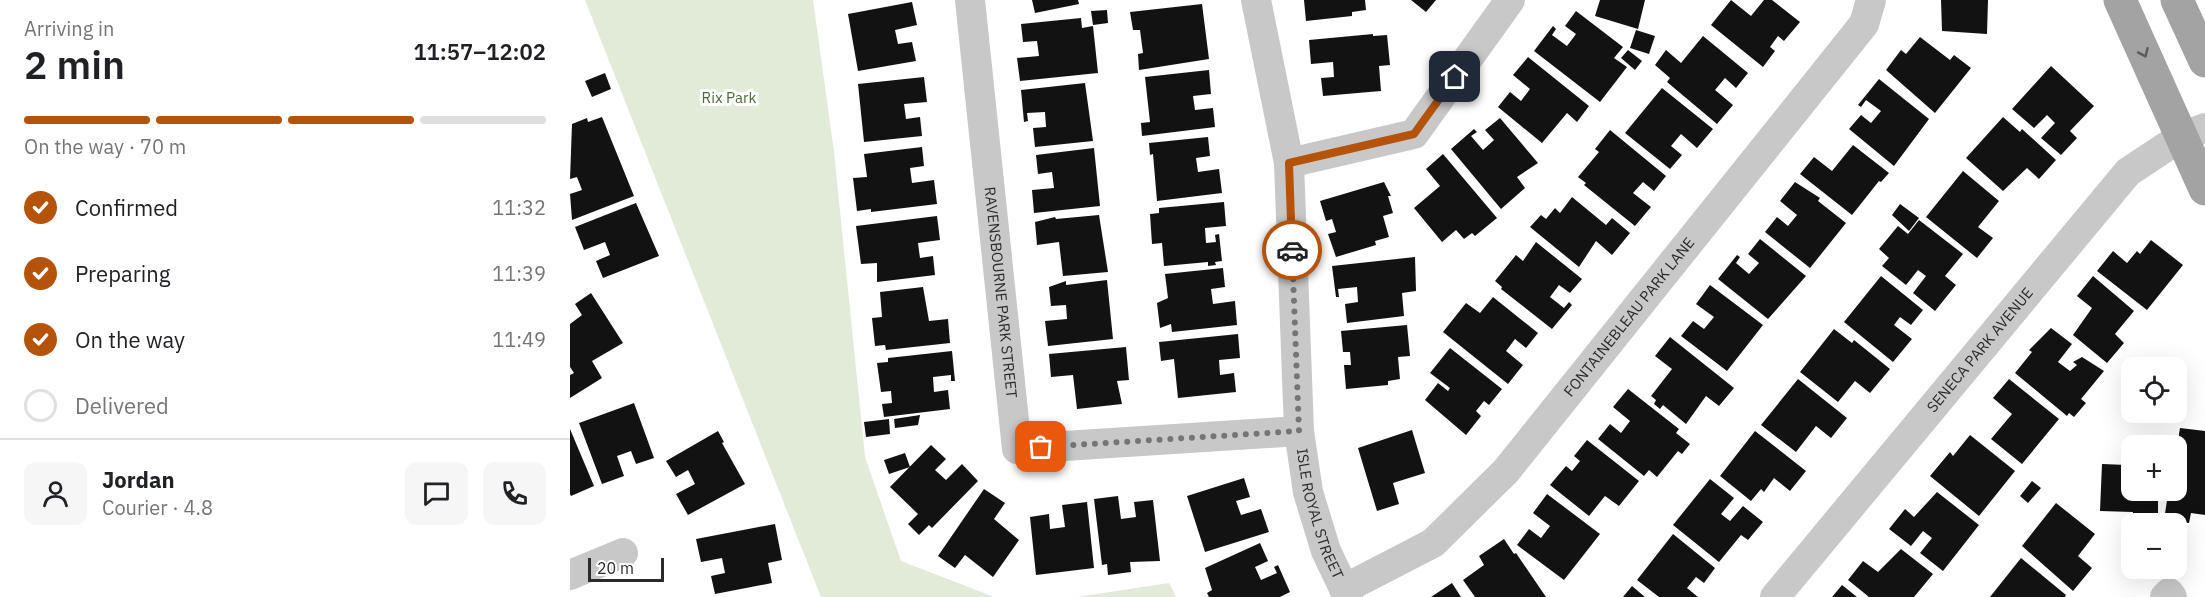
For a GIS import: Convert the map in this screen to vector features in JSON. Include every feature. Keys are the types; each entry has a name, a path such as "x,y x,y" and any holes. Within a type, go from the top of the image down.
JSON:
{"main road":[{"path":"2120,0 2193,133 2205,189"},
{"path":"2177,0 2205,61"}],"street":[{"name":"RAVENSBOURNE PARK STREET","path":"970,0 1017,449 1299,431"},
{"name":"ISLE ROYAL STREET","path":"1256,0 1289,163 1299,431 1308,492 1326,551 1346,593"},
{"path":"1289,163 1414,134 1510,0"},
{"name":"FONTAINEBLEAU PARK LANE","path":"1346,593 1433,543 1506,471 1864,24 1871,0"},
{"name":"SENECA PARK AVENUE","path":"1775,597 2128,172 2193,133"},
{"path":"570,575 622,553"},
{"path":"2165,597 2169,593 2172,597"}],"green space":[{"name":"Rix Park","path":"585,0 813,0 834,152 865,457 901,561 994,597 821,597"},
{"path":"1169,583 1176,597 1077,597"}],"building":[{"path":"1032,0 1078,0 1079,4 1035,13"},
{"path":"1304,0 1365,0 1366,10 1352,12 1352,16 1306,21"},
{"path":"1411,0 1436,0 1426,12"},
{"path":"1600,0 1645,0 1638,29 1595,16"},
{"path":"1731,0 1751,16 1764,0 1772,0 1800,22 1784,41 1778,36 1770,47 1775,51 1763,67 1711,25"},
{"path":"1941,0 1988,0 1987,34 1942,31"},
{"path":"912,2 917,25 895,30 898,44 912,42 916,61 858,71 848,14"},
{"path":"1202,4 1209,59 1139,70 1138,54 1143,53 1140,30 1133,30 1130,12"},
{"path":"1107,10 1108,23 1093,25 1091,11"},
{"path":"1576,11 1623,47 1614,58 1627,67 1600,102 1534,51 1553,26 1556,29 1552,35 1567,46 1576,34 1565,26"},
{"path":"1081,18 1082,28 1093,26 1098,73 1020,81 1017,58 1039,56 1037,41 1023,42 1021,24"},
{"path":"1636,30 1655,36 1649,54 1630,48"},
{"path":"1373,34 1373,36 1387,35 1390,65 1379,66 1381,91 1323,96 1321,78 1334,77 1333,62 1311,64 1309,40"},
{"path":"1703,36 1748,73 1736,88 1725,78 1715,90 1733,105 1717,124 1667,82 1670,78 1655,65 1666,50 1681,63"},
{"path":"1920,37 1950,60 1954,55 1971,68 1935,113 1886,70 1901,50 1906,54"},
{"path":"1628,50 1642,61 1635,70 1621,58"},
{"path":"1528,57 1589,106 1577,122 1567,113 1542,143 1498,107 1510,92 1521,101 1530,89 1513,75"},
{"path":"2051,66 2094,106 2070,131 2077,138 2061,155 2041,138 2055,123 2047,115 2034,128 2012,109"},
{"path":"1209,70 1211,94 1193,96 1195,110 1213,108 1215,127 1142,136 1141,123 1150,122 1145,77"},
{"path":"605,73 611,89 592,97 585,81"},
{"path":"924,77 927,102 904,104 906,119 920,117 922,136 864,142 858,84"},
{"path":"1879,79 1929,119 1894,166 1849,129 1861,115 1871,123 1881,111 1866,100 1861,107 1858,105"},
{"path":"1085,83 1093,141 1035,147 1033,128 1046,127 1045,112 1027,113 1028,121 1024,122 1021,90"},
{"path":"1662,88 1713,129 1697,148 1681,134 1671,146 1682,155 1670,169 1625,133"},
{"path":"602,117 634,196 572,220 570,194 582,190 577,177 570,179 572,124 587,118 588,122"},
{"path":"2003,117 2020,132 2022,129 2056,160 2039,179 2027,168 2003,191 1966,158"},
{"path":"1500,118 1538,163 1517,177 1525,188 1501,209 1451,149 1474,129 1477,132 1471,136 1483,150 1494,140 1485,130"},
{"path":"1610,130 1666,176 1654,191 1643,182 1633,193 1651,207 1635,226 1584,185 1586,183 1578,177 1599,152 1595,149"},
{"path":"1208,137 1210,156 1196,158 1198,172 1219,169 1222,193 1157,201 1153,154 1150,155 1149,143"},
{"path":"1853,145 1889,173 1881,182 1879,181 1852,215 1800,174 1814,157 1832,171"},
{"path":"922,147 924,166 910,168 912,183 934,180 937,204 871,212 871,209 857,211 853,178 867,177 864,154"},
{"path":"1094,148 1100,206 1034,213 1032,190 1054,188 1052,172 1038,174 1036,155"},
{"path":"1443,154 1497,218 1475,236 1472,233 1464,239 1456,230 1442,242 1414,208 1440,186 1426,169"},
{"path":"1963,171 1999,201 1978,227 1993,238 1977,258 1926,217"},
{"path":"1384,182 1391,196 1388,196 1393,213 1383,216 1389,237 1375,241 1376,245 1336,257 1328,234 1336,232 1332,219 1326,221 1320,201"},
{"path":"1795,182 1820,198 1818,201 1846,223 1810,268 1765,232 1777,217 1788,226 1797,215 1780,201"},
{"path":"1572,197 1606,225 1612,218 1630,233 1612,255 1596,241 1579,267 1530,227 1541,215 1546,219 1555,208 1560,213"},
{"path":"1224,202 1226,226 1205,228 1206,243 1216,242 1215,235 1219,234 1222,261 1208,266 1208,262 1164,266 1162,243 1152,244 1150,214 1159,213 1159,208"},
{"path":"636,203 659,256 603,278 596,261 610,255 605,242 584,250 575,227"},
{"path":"1900,204 1919,218 1909,231 1892,215"},
{"path":"1099,215 1108,272 1063,276 1059,242 1037,245 1035,222 1055,217 1056,219"},
{"path":"937,216 940,240 918,243 920,258 933,256 935,275 877,282 877,263 861,264 856,226"},
{"path":"1919,220 1963,254 1945,276 1956,285 1935,311 1913,293 1926,276 1918,270 1906,285 1882,266 1889,258 1879,249 1898,226 1908,234"},
{"path":"1760,239 1806,276 1768,319 1718,279 1737,255 1740,257 1736,263 1749,274 1759,263 1748,254"},
{"path":"2151,240 2183,265 2147,310 2097,271 2113,251 2127,263 2137,251 2140,254"},
{"path":"1536,242 1582,279 1570,293 1559,285 1550,297 1564,308 1569,302 1572,305 1552,329 1501,289 1502,287 1495,281 1516,255 1523,261"},
{"path":"1415,257 1416,291 1402,293 1404,316 1347,323 1345,304 1358,302 1357,287 1338,289 1339,297 1336,297 1332,266"},
{"path":"1223,268 1225,287 1211,289 1213,304 1235,301 1237,325 1172,332 1171,324 1160,328 1157,303 1168,298 1165,274"},
{"path":"1881,276 1923,310 1911,325 1900,317 1894,325 1912,339 1893,362 1844,322"},
{"path":"2093,276 2134,311 2115,334 2124,343 2107,363 2073,335 2092,308 2077,296"},
{"path":"1107,280 1113,339 1048,346 1045,321 1067,319 1066,305 1051,306 1049,287 1066,281 1066,285"},
{"path":"1710,285 1763,325 1727,371 1681,336 1693,321 1704,329 1714,317 1696,304"},
{"path":"923,287 929,321 948,319 950,343 886,350 885,345 875,346 872,318 882,317 880,292"},
{"path":"591,293 623,343 592,361 602,378 570,398 570,375 574,373 570,367 570,324 582,315 575,304"},
{"path":"1493,297 1538,333 1526,348 1515,339 1506,351 1523,365 1508,384 1443,332 1466,303 1480,313"},
{"path":"1407,325 1410,356 1398,357 1400,379 1388,381 1388,385 1346,389 1344,365 1351,365 1350,352 1343,352 1341,331"},
{"path":"2051,328 2072,344 2058,362 2070,371 2077,365 2073,362 2082,357 2104,371 2081,399 2086,403 2074,417 2069,413 2067,416 2015,373 2032,352 2029,350"},
{"path":"1834,329 1852,343 1854,340 1890,369 1870,393 1855,381 1838,402 1800,372"},
{"path":"1238,334 1240,358 1219,360 1220,375 1234,373 1236,392 1178,398 1174,359 1161,361 1159,342"},
{"path":"1670,337 1734,388 1719,406 1706,396 1686,424 1663,405 1660,409 1654,404 1656,400 1651,396 1672,369 1655,356"},
{"path":"1126,347 1129,380 1117,381 1122,404 1077,409 1073,375 1051,377 1049,354"},
{"path":"1450,348 1502,389 1489,405 1484,401 1476,411 1481,416 1466,435 1425,400 1438,383 1448,391 1450,388 1430,373"},
{"path":"952,351 955,381 951,381 951,375 933,377 934,392 948,390 950,409 884,417 882,404 892,403 891,391 881,392 877,363 888,362 888,358"},
{"path":"1798,379 1847,418 1831,438 1816,426 1796,452 1761,425"},
{"path":"2009,379 2059,419 2022,464 1991,439 2012,414 1993,398"},
{"path":"1628,389 1679,429 1676,433 1690,444 1682,454 1678,451 1657,477 1649,470 1644,476 1598,439 1610,424 1621,433 1630,421 1613,407"},
{"path":"634,403 654,458 636,464 631,451 617,456 624,476 602,484 579,423"},
{"path":"920,415 918,425 895,428 894,419"},
{"path":"889,419 890,434 866,437 864,422"},
{"path":"2180,428 2205,431 2205,515 2191,513 2189,523 2187,523 2187,513 2165,513 2167,501 2187,501 2187,435 2179,435"},
{"path":"570,429 594,486 571,496 570,494"},
{"path":"1412,430 1425,473 1393,483 1399,504 1377,511 1358,448"},
{"path":"718,431 724,442 722,443 745,484 688,515 676,494 695,484 688,470 676,477 666,461"},
{"path":"1755,431 1806,471 1790,491 1774,478 1764,492 1761,489 1751,501 1720,476"},
{"path":"1970,435 2015,471 1979,516 1930,476 1950,452 1953,456"},
{"path":"1587,440 1639,481 1619,506 1605,496 1589,516 1550,485 1566,466 1572,471 1580,461 1574,456"},
{"path":"931,445 946,459 935,470 946,480 962,464 978,481 932,528 929,525 919,535 908,524 918,514 890,487"},
{"path":"905,453 910,467 889,474 884,460"},
{"path":"2102,464 2121,465 2121,501 2158,501 2158,513 2100,511"},
{"path":"1244,478 1250,497 1236,501 1241,515 1261,509 1269,532 1205,552 1187,496"},
{"path":"1710,479 1734,498 1721,514 1730,521 1743,506 1763,522 1748,540 1741,535 1719,562 1673,525"},
{"path":"2032,481 2041,488 2028,503 2020,496"},
{"path":"984,489 1005,503 994,519 1019,540 993,577 965,555 955,568 938,556"},
{"path":"1937,492 1979,525 1943,571 1920,553 1932,538 1923,531 1911,546 1889,529 1905,509 1914,517"},
{"path":"1547,494 1600,534 1564,580 1517,545 1529,529 1541,538 1550,526 1533,513"},
{"path":"1118,496 1121,519 1136,517 1134,502 1153,500 1160,561 1130,562 1131,572 1108,575 1107,564 1102,565 1094,499"},
{"path":"1087,502 1094,568 1036,575 1030,517 1049,514 1050,529 1065,527 1062,505"},
{"path":"2056,503 2095,534 2078,556 2092,568 2073,591 2022,546"},
{"path":"775,524 782,560 768,563 772,583 715,594 711,576 725,573 722,558 701,562 696,539"},
{"path":"1673,534 1715,568 1704,583 1696,577 1687,588 1698,597 1659,597 1637,580"},
{"path":"1504,539 1546,597 1475,597 1463,580 1484,565 1479,556"},
{"path":"1260,543 1268,561 1255,567 1261,580 1277,573 1274,567 1278,565 1290,592 1280,597 1209,597 1207,593 1212,590 1205,568"},
{"path":"1901,549 1933,574 1914,597 1869,597 1848,580 1863,561 1878,572"},
{"path":"2021,558 2066,595 2065,597 1990,597"},
{"path":"1452,583 1461,597 1431,597"},
{"path":"1842,585 1857,597 1832,597"},
{"path":"1632,586 1645,597 1623,597"}],"way so far":[{"path":"1041,447 1299,431 1292,250"}],"route":[{"path":"1292,250 1289,163 1414,134 1455,77"}]}
